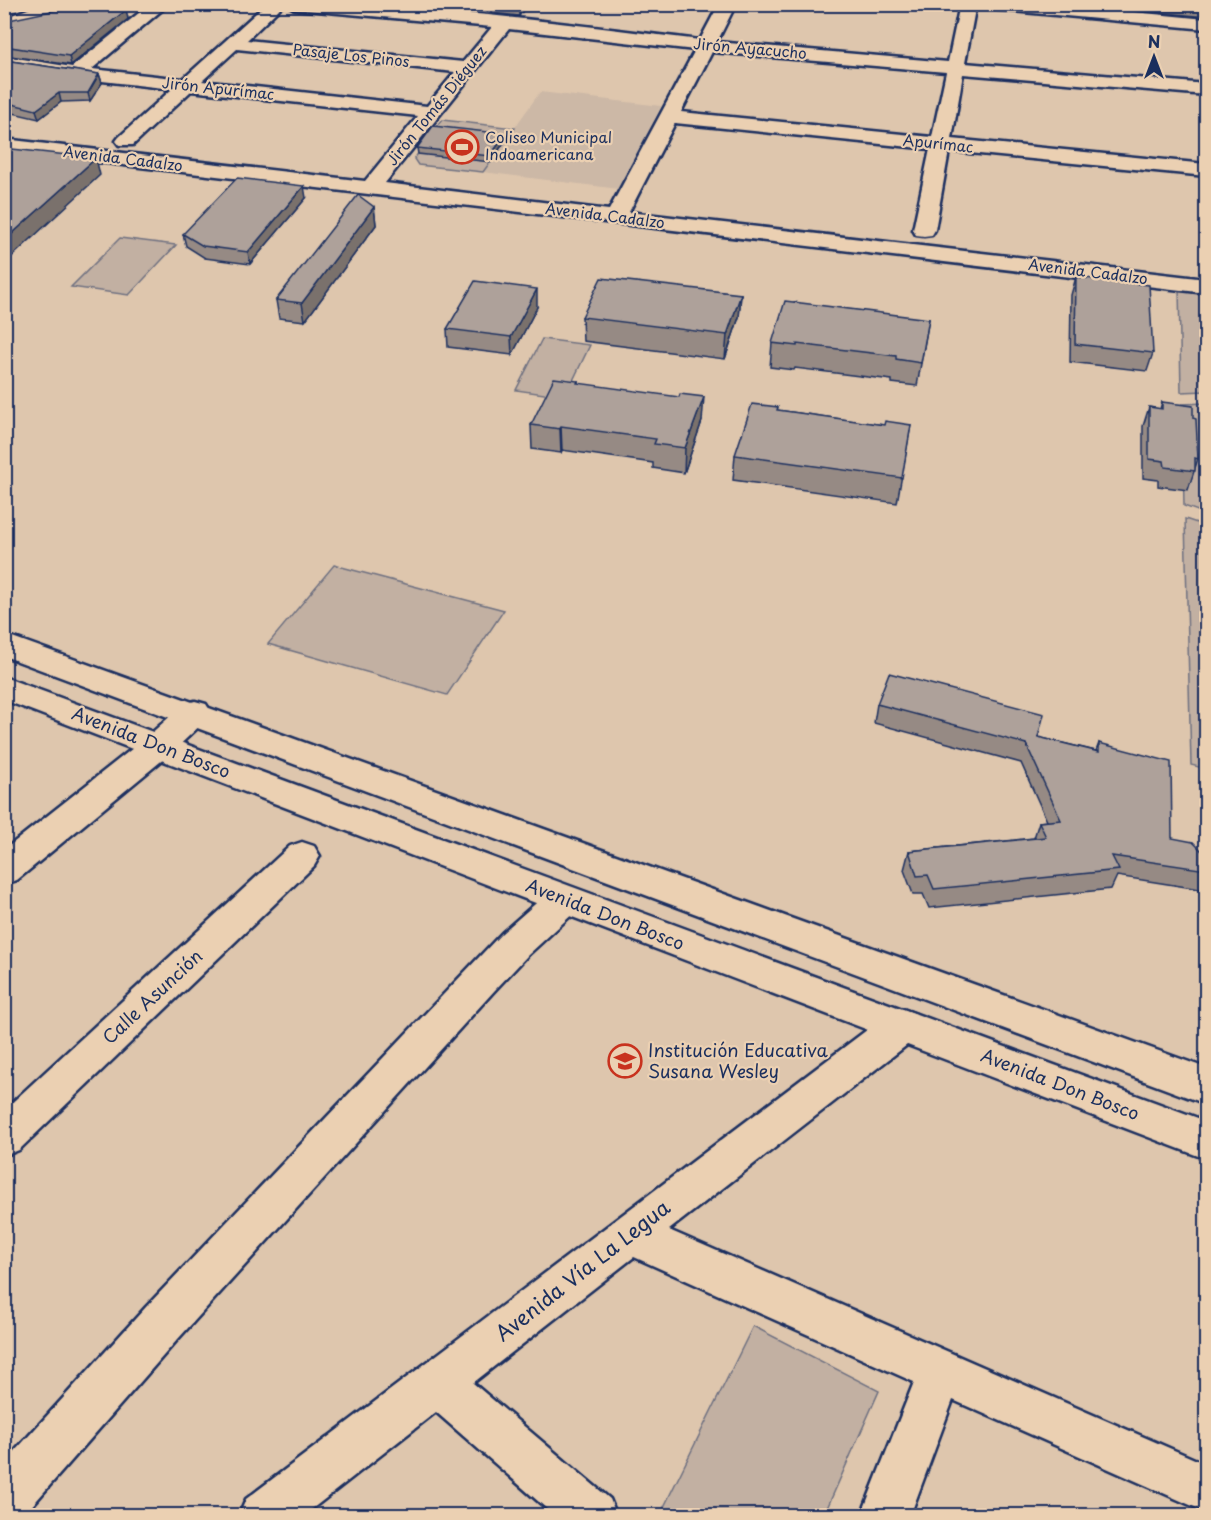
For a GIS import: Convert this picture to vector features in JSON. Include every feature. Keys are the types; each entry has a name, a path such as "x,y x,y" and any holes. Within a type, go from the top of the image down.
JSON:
{"street":[{"path":"4,24 58,4"},
{"path":"76,73 161,4"},
{"path":"126,141 276,4"},
{"name":"Jirón Ayacucho","path":"294,4 569,29 707,46 1206,90"},
{"path":"616,217 728,4"},
{"path":"924,230 968,4"},
{"path":"990,4 1206,24"},
{"path":"569,29 580,13"},
{"name":"Jirón Tomás Diéguez","path":"370,188 504,24"},
{"name":"Pasaje Los Pinos","path":"234,44 468,68"},
{"name":"Jirón Apurímac","path":"4,61 76,73 432,112"},
{"name":"Apurímac","path":"669,117 1206,170"},
{"name":"Avenida Cadalzo","path":"4,128 407,172"},
{"name":"Avenida Cadalzo","path":"4,145 1206,285"},
{"name":"Avenida Cadalzo","path":"604,194 651,200"},
{"path":"900,228 947,233"},
{"path":"4,644 195,712 1206,1086"},
{"name":"Avenida Don Bosco","path":"4,688 1206,1140"},
{"path":"4,870 159,746 195,712"},
{"name":"Calle Asunción","path":"4,1137 302,856"},
{"path":"4,1500 162,1323 482,979 515,944 564,900"},
{"name":"Avenida Vía La Legua","path":"275,1512 437,1383 902,1026"},
{"path":"630,1234 1206,1488"},
{"path":"885,1515 941,1371"},
{"path":"437,1383 593,1515"}],"shaded area":[{"path":"368,5 528,5 514,20"},
{"path":"540,92 661,106 619,189 483,172"},
{"name":"Coliseo Municipal Indoamericana","path":"442,120 515,128 483,172 418,165 414,159"},
{"path":"120,238 176,245 129,295 71,287"},
{"path":"1179,288 1206,290 1206,391 1181,392"},
{"path":"542,339 590,345 565,397 516,390"},
{"path":"1206,403 1206,514 1184,506 1182,404"},
{"path":"1185,519 1206,526 1206,816 1203,768 1191,765"},
{"path":"334,565 504,610 447,695 268,644"},
{"path":"753,1326 879,1391 824,1515 660,1515"}],"building":[{"path":"56,10 126,10 69,56 4,46 4,21"},
{"path":"4,60 99,74 88,93 59,93 36,110 4,102"},
{"path":"433,126 506,134 490,156 417,148"},
{"path":"12,149 96,158 4,241 4,155"},
{"path":"237,178 304,186 248,252 203,246 183,234"},
{"path":"358,195 374,207 302,303 276,300"},
{"path":"1076,277 1149,285 1153,353 1075,344"},
{"path":"601,278 741,294 727,335 582,317"},
{"path":"475,281 537,289 511,337 447,329"},
{"path":"785,301 929,319 921,363 896,359 896,356 772,343"},
{"path":"554,378 679,397 680,394 704,397 685,448 654,444 656,439 561,426 560,429 531,425"},
{"path":"1162,402 1193,406 1198,459 1195,458 1195,471 1165,467 1164,461 1149,459 1149,407 1162,409"},
{"path":"752,404 778,407 777,410 884,425 885,421 911,425 902,478 735,455"},
{"path":"889,673 1044,714 1038,737 1099,752 1099,743 1171,762 1172,838 1193,842 1206,855 1206,870 1112,856 1119,870 934,889 928,875 917,876 909,851 1046,837 1039,822 1061,820 1026,744 877,704"}],"place":[{"name":"Coliseo Municipal Indoamericana","path":"462,147"},
{"name":"Institución Educativa Susana Wesley","path":"625,1061"}]}
